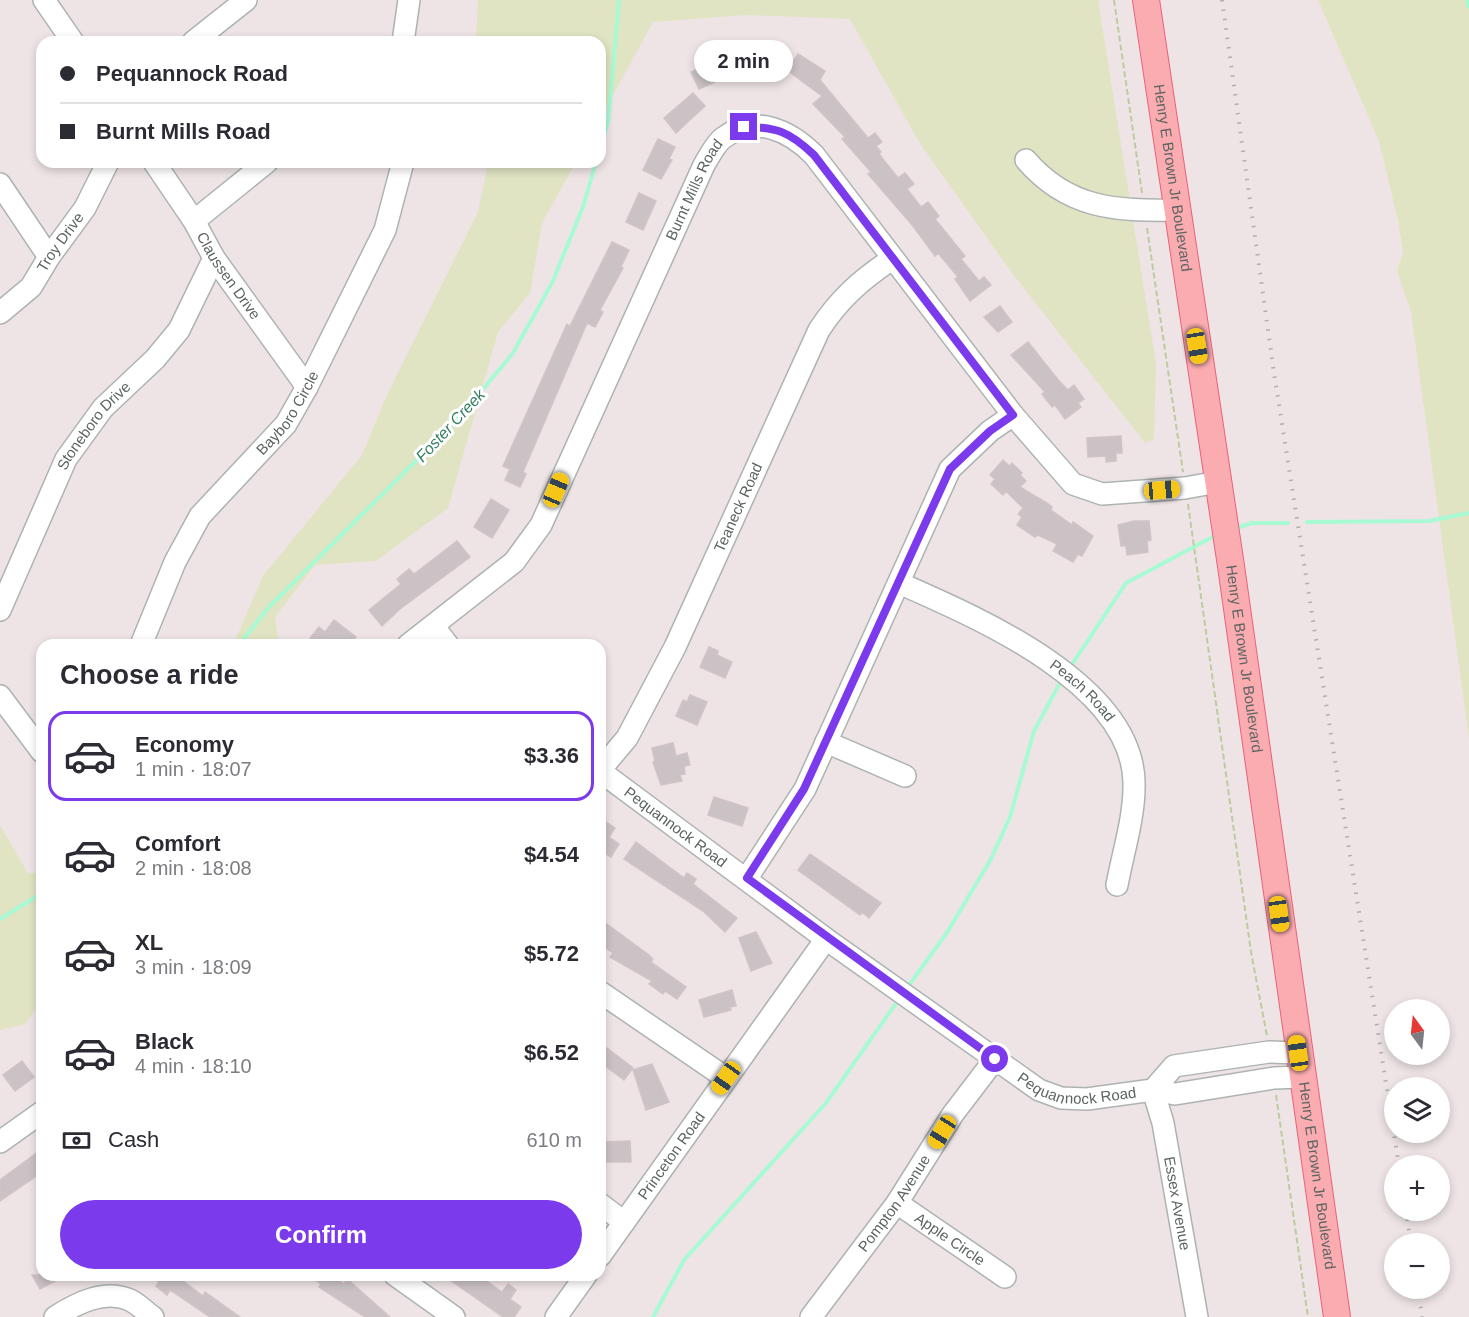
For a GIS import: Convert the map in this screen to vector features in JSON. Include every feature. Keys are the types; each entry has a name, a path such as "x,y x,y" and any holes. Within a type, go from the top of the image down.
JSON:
{"main road":[{"name":"Henry E Brown Jr Boulevard","path":"1146,0 1218,482 1299,1065 1337,1317"}],"street":[{"path":"44,0 69,36"},
{"path":"201,36 246,0"},
{"path":"404,36 408,0"},
{"name":"Burnt Mills Road","path":"417,639 514,562 541,525 704,165 721,139 744,127 771,127 796,137 814,155 1013,415 1073,484 1102,494 1185,488 1218,482"},
{"path":"1026,160 1039,176 1068,195 1091,204 1145,210 1176,210"},
{"name":"Troy Drive","path":"0,313 32,287 49,257 85,208 105,168"},
{"name":"Claussen Drive","path":"158,168 194,221 214,258 307,387"},
{"path":"194,221 260,168"},
{"name":"Bayboro Circle","path":"143,639 175,562 200,516 286,424 307,387 386,230 402,168"},
{"path":"0,184 49,257"},
{"name":"Stoneboro Drive","path":"0,610 66,459 103,408 155,359 179,330 214,258"},
{"name":"Teaneck Road","path":"606,763 627,738 675,647 819,330 835,306 866,276 892,259"},
{"path":"747,878 804,789 950,469 990,431 1013,415"},
{"name":"Peach Road","path":"899,582 968,614 1041,656 1102,705 1118,725 1130,757 1135,781 1132,810 1117,885"},
{"path":"434,627 443,639"},
{"path":"0,696 36,744"},
{"path":"826,741 905,776"},
{"name":"Pequannock Road","path":"606,774 826,939 1039,1090 1061,1098 1087,1099 1153,1090 1175,1094 1274,1078 1299,1065"},
{"name":"Princeton Road","path":"606,1248 826,939"},
{"path":"606,996 726,1078"},
{"name":"Pequannock Road","path":"1153,1090 1174,1066 1269,1052 1299,1065"},
{"name":"Pompton Avenue","path":"812,1317 897,1203 953,1114 995,1059"},
{"name":"Essex Avenue","path":"1153,1090 1163,1123 1197,1317"},
{"path":"0,1142 36,1116"},
{"name":"Apple Circle","path":"897,1203 1005,1277"},
{"path":"606,1208 624,1222"},
{"path":"403,1281 454,1317"},
{"path":"556,1317 582,1281"},
{"path":"55,1317 76,1304 102,1296 130,1300 153,1317"}],"path":[{"path":"1113,0 1251,952 1269,1052"},
{"path":"1274,1078 1308,1317"}],"green space":[{"path":"478,0 1098,0 1156,364 1154,439 1145,443 1012,273 919,142 850,19 746,15 653,22 606,108 606,36 476,36"},
{"path":"1318,0 1469,0 1469,739 1411,312 1397,271 1403,252 1398,220 1379,141"},
{"path":"486,168 573,168 542,223 530,293 498,332 448,508 376,561 315,565 275,617 278,639 236,639 263,576 362,455 386,397 478,212"},
{"path":"0,825 28,873 36,873 36,1008 26,1024 0,1030"}],"building":[{"path":"781,50 781,66 774,62 774,69 746,70 745,51"},
{"path":"798,54 825,71 820,80 868,138 875,133 882,142 876,146 881,152 879,154 898,178 905,173 914,184 907,189 921,207 928,202 939,216 935,219 965,256 961,259 979,281 984,277 991,285 970,301 955,279 958,277 938,253 935,256 913,226 868,174 871,172 842,139 845,137 813,104 822,96 787,70"},
{"path":"724,56 733,74 699,89 691,72"},
{"path":"693,93 705,106 676,133 664,118"},
{"path":"658,139 675,147 669,159 672,160 661,179 643,170"},
{"path":"639,193 656,201 643,230 626,222"},
{"path":"612,242 629,250 621,267 623,268 600,310 603,312 595,327 587,323 523,472 526,474 520,487 505,480 510,469 503,466 567,324 570,326"},
{"path":"1000,306 1012,322 998,332 984,317"},
{"path":"1028,342 1059,381 1068,390 1074,385 1084,399 1078,403 1081,407 1065,419 1055,405 1052,407 1042,394 1045,392 1011,355"},
{"path":"1121,436 1122,453 1116,453 1116,461 1106,462 1106,456 1088,457 1087,438"},
{"path":"1003,460 1009,466 1012,463 1022,473 1020,475 1026,481 1020,487 1047,503 1052,507 1051,510 1072,525 1073,522 1093,536 1082,556 1078,554 1073,562 1053,551 1057,544 1038,535 1035,537 1017,525 1022,517 1018,514 1023,508 1006,491 1003,495 991,484 995,479 990,475"},
{"path":"491,499 509,510 492,538 474,527"},
{"path":"1134,521 1149,521 1151,540 1147,541 1148,552 1127,555 1126,546 1121,546 1118,525"},
{"path":"457,541 470,557 400,609 382,626 369,610 401,584 397,579 409,569 414,574"},
{"path":"334,620 356,637 354,639 310,638 319,627 325,632"},
{"path":"709,647 718,651 717,655 732,662 725,678 700,667"},
{"path":"690,695 707,702 697,725 676,716 683,700 687,702"},
{"path":"673,743 676,756 687,753 690,765 684,766 685,774 680,775 682,781 661,785 653,762 655,761 652,748"},
{"path":"714,797 748,808 742,826 708,815"},
{"path":"606,822 615,828 609,837 619,844 611,857 606,854"},
{"path":"636,842 684,878 687,873 696,879 693,884 737,918 725,932 703,911 624,859"},
{"path":"810,854 881,903 869,918 862,912 860,915 798,870"},
{"path":"606,923 649,955 653,959 651,962 686,987 677,999 665,991 663,994 649,984 652,981 610,957 613,953 606,948"},
{"path":"756,932 772,963 751,971 739,938"},
{"path":"732,990 736,1006 730,1007 731,1010 704,1017 699,1000"},
{"path":"606,1049 633,1068 624,1080 606,1066"},
{"path":"22,1061 34,1077 15,1091 3,1075"},
{"path":"652,1064 669,1102 646,1110 633,1070"},
{"path":"630,1141 631,1162 606,1162 606,1142"},
{"path":"36,1153 36,1176 0,1201 0,1180"},
{"path":"32,1275 36,1275 36,1281 55,1281 40,1289"},
{"path":"183,1281 203,1296 205,1292 240,1317 210,1317 170,1290 167,1295 156,1286 159,1282"},
{"path":"317,1281 340,1281 344,1284 349,1281 390,1317 365,1317 319,1287 321,1284"},
{"path":"452,1281 486,1281 502,1292 508,1284 516,1290 510,1299 521,1307 514,1317 503,1317"}],"waterway":[{"name":"Foster Creek","path":"606,128 619,0"},
{"name":"Foster Creek","path":"1467,0 1469,7"},
{"name":"Foster Creek","path":"244,639 268,608 459,418 513,353 552,283 583,207 594,168"},
{"path":"1307,522 1429,521 1469,513"},
{"path":"1234,529 1252,523 1288,523"},
{"path":"1069,669 1126,583 1218,534"},
{"path":"907,988 948,931 991,859 1010,817 1034,731 1061,681"},
{"name":"Foster Creek","path":"0,919 36,897"},
{"path":"653,1317 684,1260 826,1103 899,999"}],"railway":[{"path":"1222,0 1274,373 1397,1155"},
{"path":"1408,1221 1409,1233"},
{"path":"1420,1299 1422,1317"}],"route":[{"path":"744,127 771,127 796,137 814,155 1013,415 969,449 950,469 804,789 747,878 826,939 995,1059"}]}
